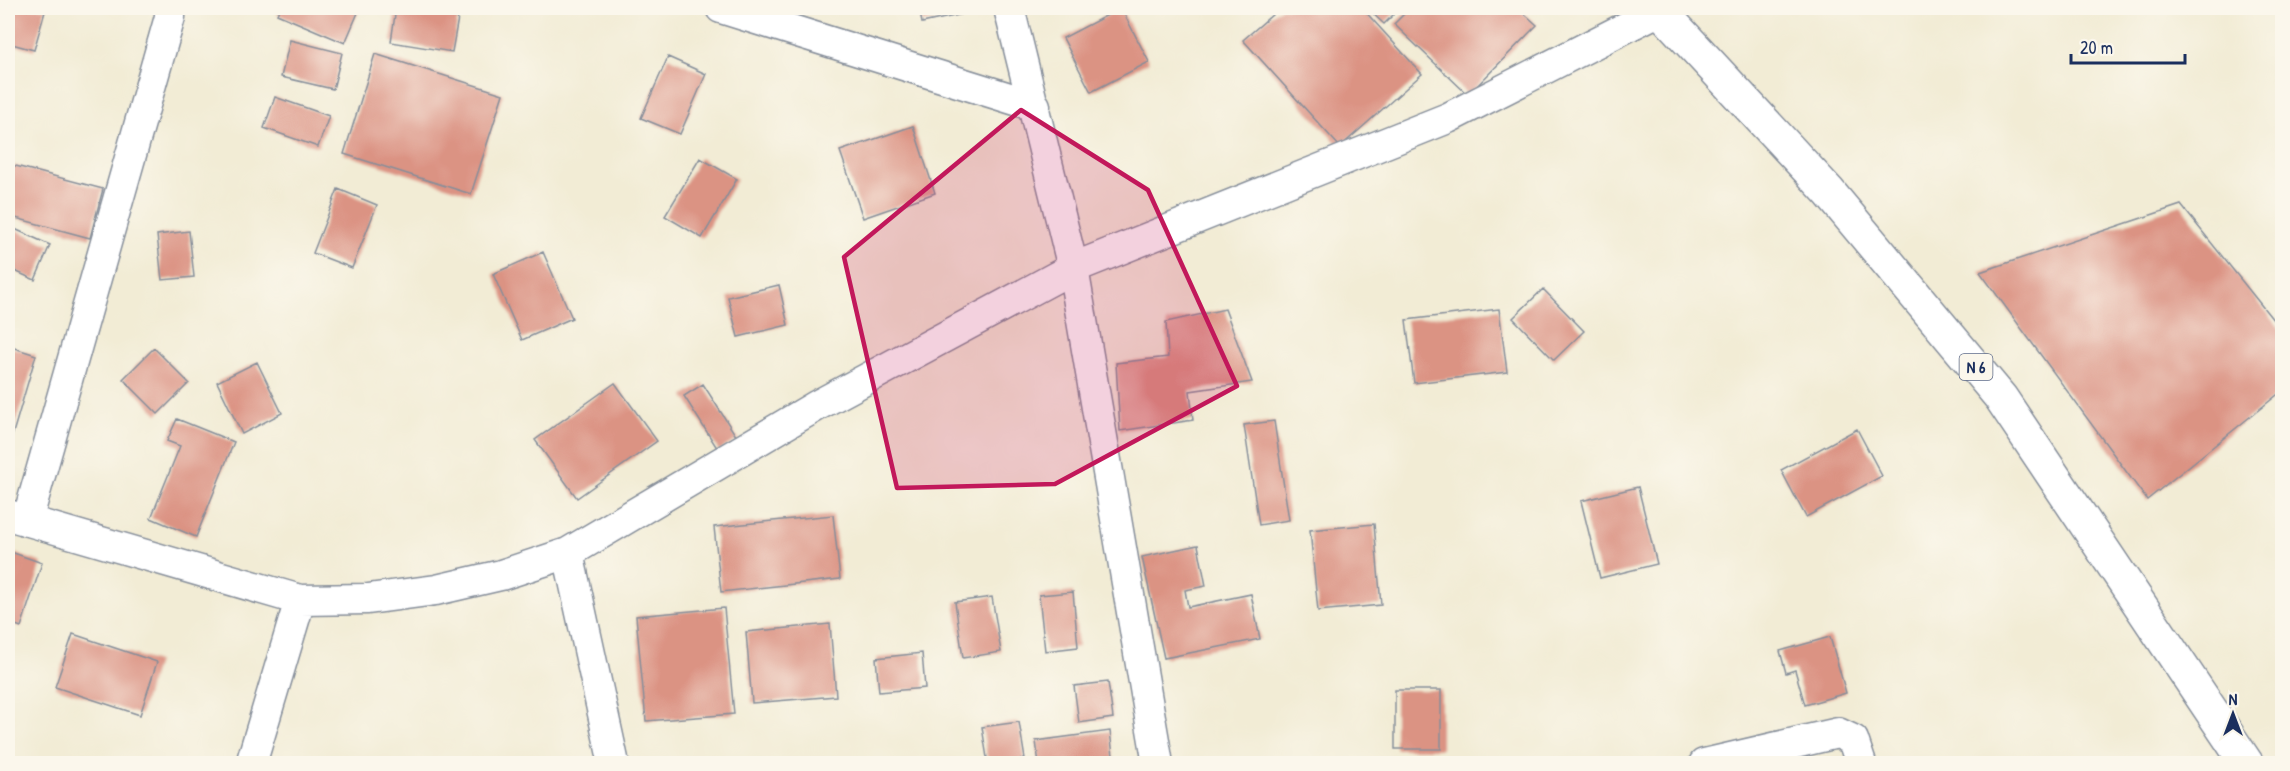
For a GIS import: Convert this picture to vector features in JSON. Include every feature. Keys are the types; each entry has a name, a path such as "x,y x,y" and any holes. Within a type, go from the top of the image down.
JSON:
{"main road":[{"name":"N 6","path":"1659,9 1829,192 2001,398 2247,764"}],"street":[{"path":"170,8 170,17 17,518 300,600 368,599 436,590 501,575 568,553 819,405 1073,268 1448,118 1659,9"},
{"path":"721,8 1035,106"},
{"path":"1009,8 1035,106 1073,268 1158,764"},
{"path":"568,553 614,764"},
{"path":"251,764 300,600"},
{"path":"1704,764 1838,733 1853,740 1861,764"}],"highlighted area":[{"path":"1021,110 1148,190 1237,386 1055,484 897,488 844,257"}],"building":[{"path":"8,8 46,8 34,50 8,43"},
{"path":"280,8 360,8 345,43 277,14"},
{"path":"396,8 458,18 452,52 391,42"},
{"path":"919,8 982,8 982,10 922,23"},
{"path":"1121,8 1149,62 1091,92 1063,38"},
{"path":"1280,8 1362,8 1422,74 1340,147 1243,40"},
{"path":"1367,8 1400,8 1384,24"},
{"path":"1410,8 1518,8 1537,25 1468,95 1394,24"},
{"path":"290,40 342,53 333,89 281,77"},
{"path":"375,54 503,94 471,194 344,154"},
{"path":"668,57 706,74 680,134 641,118"},
{"path":"275,97 329,116 318,147 264,128"},
{"path":"913,126 935,193 863,218 840,151"},
{"path":"700,158 737,179 702,238 665,216"},
{"path":"12,165 103,189 90,238 8,216 8,180"},
{"path":"338,189 377,205 352,268 313,253"},
{"path":"2181,205 2282,331 2282,391 2147,500 1980,272"},
{"path":"8,226 50,245 35,280 8,268"},
{"path":"189,231 194,277 162,280 157,235"},
{"path":"543,252 572,318 522,340 493,274"},
{"path":"779,285 788,325 738,337 728,297"},
{"path":"1543,289 1584,331 1554,360 1513,318"},
{"path":"1225,309 1252,382 1190,391 1193,420 1120,431 1116,363 1168,357 1166,322"},
{"path":"1499,309 1507,372 1414,383 1406,320"},
{"path":"8,346 36,355 8,450"},
{"path":"154,348 189,383 158,414 123,379"},
{"path":"257,362 282,413 242,434 217,382"},
{"path":"615,383 657,441 577,498 535,440"},
{"path":"703,384 738,439 719,451 684,396"},
{"path":"177,419 234,442 196,537 151,518 180,446 167,441"},
{"path":"1274,421 1289,520 1259,525 1244,425"},
{"path":"1857,429 1882,476 1806,517 1781,470"},
{"path":"1638,487 1657,564 1600,578 1581,501"},
{"path":"833,515 840,579 721,592 714,527"},
{"path":"1374,524 1381,605 1318,611 1310,530"},
{"path":"1198,545 1206,586 1185,590 1188,607 1251,594 1260,639 1164,658 1142,557"},
{"path":"8,551 42,563 21,627 8,622"},
{"path":"1073,592 1078,647 1045,651 1039,595"},
{"path":"992,597 1001,652 963,658 955,602"},
{"path":"724,608 734,714 646,721 636,616"},
{"path":"830,624 836,696 752,703 746,632"},
{"path":"73,634 157,662 140,715 55,687"},
{"path":"1830,637 1846,693 1805,705 1795,670 1786,673 1780,651"},
{"path":"922,653 925,688 879,692 876,658"},
{"path":"1108,682 1113,718 1079,723 1074,686"},
{"path":"1395,690 1441,690 1441,749 1395,749"},
{"path":"1019,722 1025,759 988,764 982,727"},
{"path":"1110,731 1114,764 1039,764 1036,741"}]}
